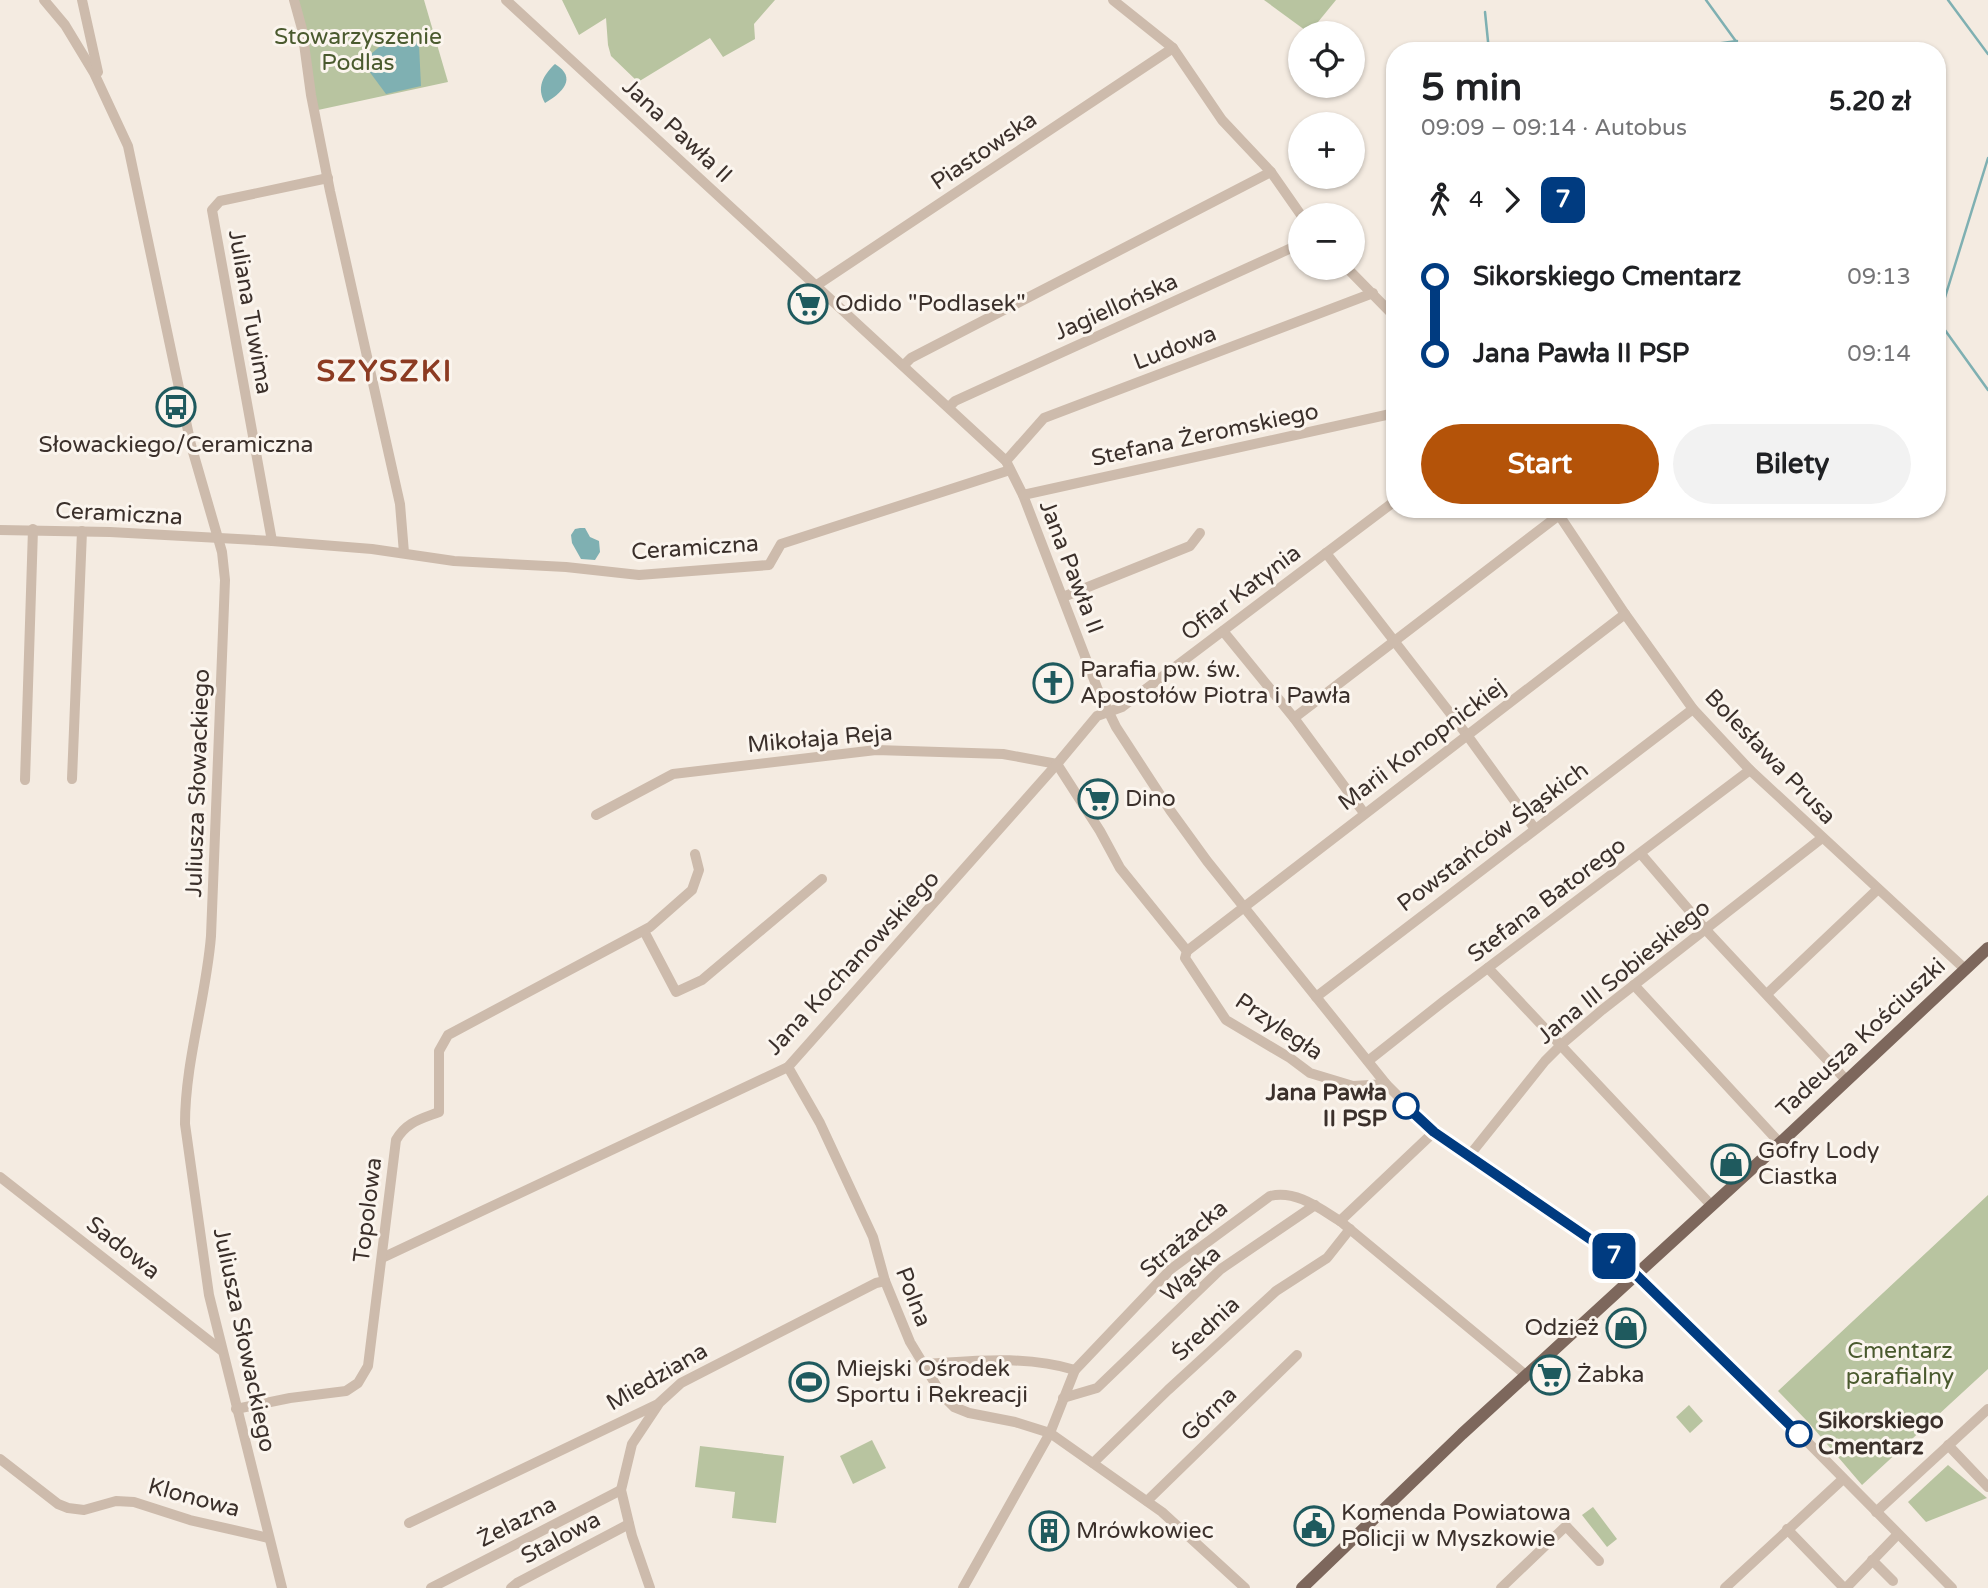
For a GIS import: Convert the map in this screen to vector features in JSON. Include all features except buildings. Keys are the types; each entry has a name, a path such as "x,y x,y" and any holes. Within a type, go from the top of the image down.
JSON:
{"main road":[{"name":"Tadeusza Kościuszki","path":"1303,1588 1455,1441 1988,948"}],"street":[{"name":"Juliusza Słowackiego","path":"44,0 65,25 105,92 125,137 134,167 191,445 219,539 225,580 213,908 209,965 186,1098 185,1124 209,1295 282,1588"},
{"path":"294,0 302,29 311,95 328,178 400,504 404,553"},
{"name":"Jana Pawła II","path":"506,0 904,365 1008,466 1023,495 1108,712 1170,810 1243,907 1386,1084 1434,1132 1622,1261 1769,1403 1952,1588"},
{"path":"1113,0 1173,48 1222,120 1271,172 1293,203"},
{"path":"65,25 77,20 82,3"},
{"path":"82,3 105,92"},
{"name":"Piastowska","path":"817,285 1173,48"},
{"path":"904,365 911,358 1271,172"},
{"name":"Juliana Tuwima","path":"272,541 212,210 220,201 328,178"},
{"name":"Jagiellońska","path":"949,407 955,401 1288,249"},
{"path":"1359,280 1386,307"},
{"name":"Ludowa","path":"1008,466 1044,418 1373,293"},
{"name":"Stefana Żeromskiego","path":"1023,495 1386,415"},
{"name":"Ceramiczna","path":"0,530 33,529 272,541 404,553 454,561 566,566 639,575 769,565 781,544 1008,466"},
{"name":"Ofiar Katynia","path":"1108,712 1122,707 1386,508"},
{"path":"1294,718 1395,643 1552,518"},
{"name":"Bolesława Prusa","path":"1565,518 1625,614 1693,709 1750,770 1965,969"},
{"path":"25,780 33,529"},
{"path":"72,779 82,531"},
{"path":"1063,597 1190,546 1200,533"},
{"path":"1326,553 1535,829"},
{"name":"Marii Konopnickiej","path":"1243,907 1625,614"},
{"path":"1223,631 1294,718 1364,813"},
{"name":"Powstańców Śląskich","path":"1316,997 1693,709"},
{"name":"Jana Kochanowskiego","path":"382,1258 788,1067 1097,716 1108,712"},
{"name":"Mikołaja Reja","path":"596,815 673,774 876,750 1003,754 1057,764"},
{"name":"Przyległa","path":"1057,764 1101,831 1120,868 1187,951 1185,958 1226,1020 1310,1073 1353,1086 1386,1084"},
{"name":"Stefana Batorego","path":"1368,1061 1750,770"},
{"name":"Jana III Sobieskiego","path":"1469,1156 1545,1060 1562,1044 1822,838"},
{"name":"Topolowa","path":"236,1409 290,1398 338,1393 358,1383 368,1366 396,1140 411,1122 439,1112 439,1051 442,1044 448,1035 644,931 692,890 699,870 695,854"},
{"path":"1641,854 1706,930 1847,1081"},
{"path":"644,931 676,992 702,980 822,879"},
{"path":"1767,994 1878,889"},
{"path":"1187,951 1243,907"},
{"path":"1488,968 1712,1206"},
{"path":"1634,985 1780,1143"},
{"name":"Polna","path":"788,1067 820,1123 873,1237 885,1281 910,1342 942,1395 954,1407 969,1413 1015,1422 1050,1433 1162,1512 1245,1588"},
{"path":"1340,1221 1434,1132"},
{"name":"Sadowa","path":"0,1177 221,1350"},
{"name":"Strażacka","path":"963,1588 1050,1433 1075,1370 1171,1269 1263,1199 1286,1194 1315,1205 1340,1221 1527,1376"},
{"name":"Wąska","path":"1063,1398 1097,1388 1221,1269 1315,1205"},
{"name":"Średnia","path":"1093,1463 1168,1390 1276,1292 1327,1258 1350,1229"},
{"name":"Miedziana","path":"409,1523 658,1404 681,1383 876,1283 885,1281"},
{"name":"Górna","path":"1147,1501 1297,1355"},
{"path":"923,1364 1015,1359 1051,1363 1075,1370"},
{"path":"650,1588 621,1490 632,1444 658,1404"},
{"path":"1876,1512 1988,1409"},
{"path":"1948,1446 1988,1487"},
{"name":"Klonowa","path":"0,1459 58,1504 68,1508 84,1510 124,1500 190,1520 270,1538"},
{"path":"1725,1588 1843,1479"},
{"name":"Żelazna","path":"431,1588 621,1490"},
{"name":"Stalowa","path":"511,1588 629,1524"},
{"path":"1501,1588 1566,1526 1599,1561"},
{"path":"1787,1529 1845,1588 1898,1534"},
{"path":"1872,1559 1893,1581"}],"green space":[{"name":"Stowarzyszenie Podlas","path":"296,0 424,0 448,82 318,110"},
{"path":"562,0 775,0 754,24 755,39 723,57 710,38 638,82 611,56 606,18 579,35"},
{"path":"1264,0 1336,0 1319,21 1293,21"},
{"name":"Cmentarz parafialny","path":"1988,1195 1988,1369 1862,1485 1778,1391"},
{"path":"1689,1405 1703,1421 1690,1433 1676,1417"},
{"path":"872,1440 886,1468 853,1484 840,1456"},
{"path":"700,1446 784,1456 776,1523 732,1518 735,1492 695,1487"},
{"path":"1948,1465 1987,1498 1926,1522 1908,1502"},
{"path":"1593,1507 1617,1539 1607,1547 1582,1515"}],"water":[{"path":"392,36 412,36 419,45 421,86 386,94 366,67 364,60"},
{"path":"555,64 566,75 565,85 545,103 541,92 542,82"},
{"path":"585,528 590,537 599,541 600,552 595,560 581,559 572,543 571,535 575,529"}],"waterway":[{"path":"1706,0 1736,42"},
{"path":"1948,0 1988,54"},
{"path":"1485,12 1488,42"},
{"path":"1730,42 1737,41"},
{"path":"1946,294 1988,158"},
{"path":"1946,332 1988,390"}],"bus line":[{"name":"7","path":"1406,1106 1434,1132 1622,1261 1799,1434"}],"place":[{"name":"Odido \"Podlasek\"","path":"808,304"},
{"name":"Słowackiego/Ceramiczna","path":"176,407"},
{"name":"Parafia pw. św. Apostołów Piotra i Pawła","path":"1053,683"},
{"name":"Dino","path":"1098,799"},
{"name":"Jana Pawła II PSP","path":"1406,1106"},
{"name":"Gofry Lody Ciastka","path":"1731,1164"},
{"name":"Odzież","path":"1626,1328"},
{"name":"Żabka","path":"1550,1375"},
{"name":"Miejski Ośrodek Sportu i Rekreacji","path":"809,1382"},
{"name":"Sikorskiego Cmentarz","path":"1799,1434"},
{"name":"Komenda Powiatowa Policji w Myszkowie","path":"1314,1526"},
{"name":"Mrówkowiec","path":"1049,1531"}],"district":[{"name":"SZYSZKI","path":"385,371"}]}
